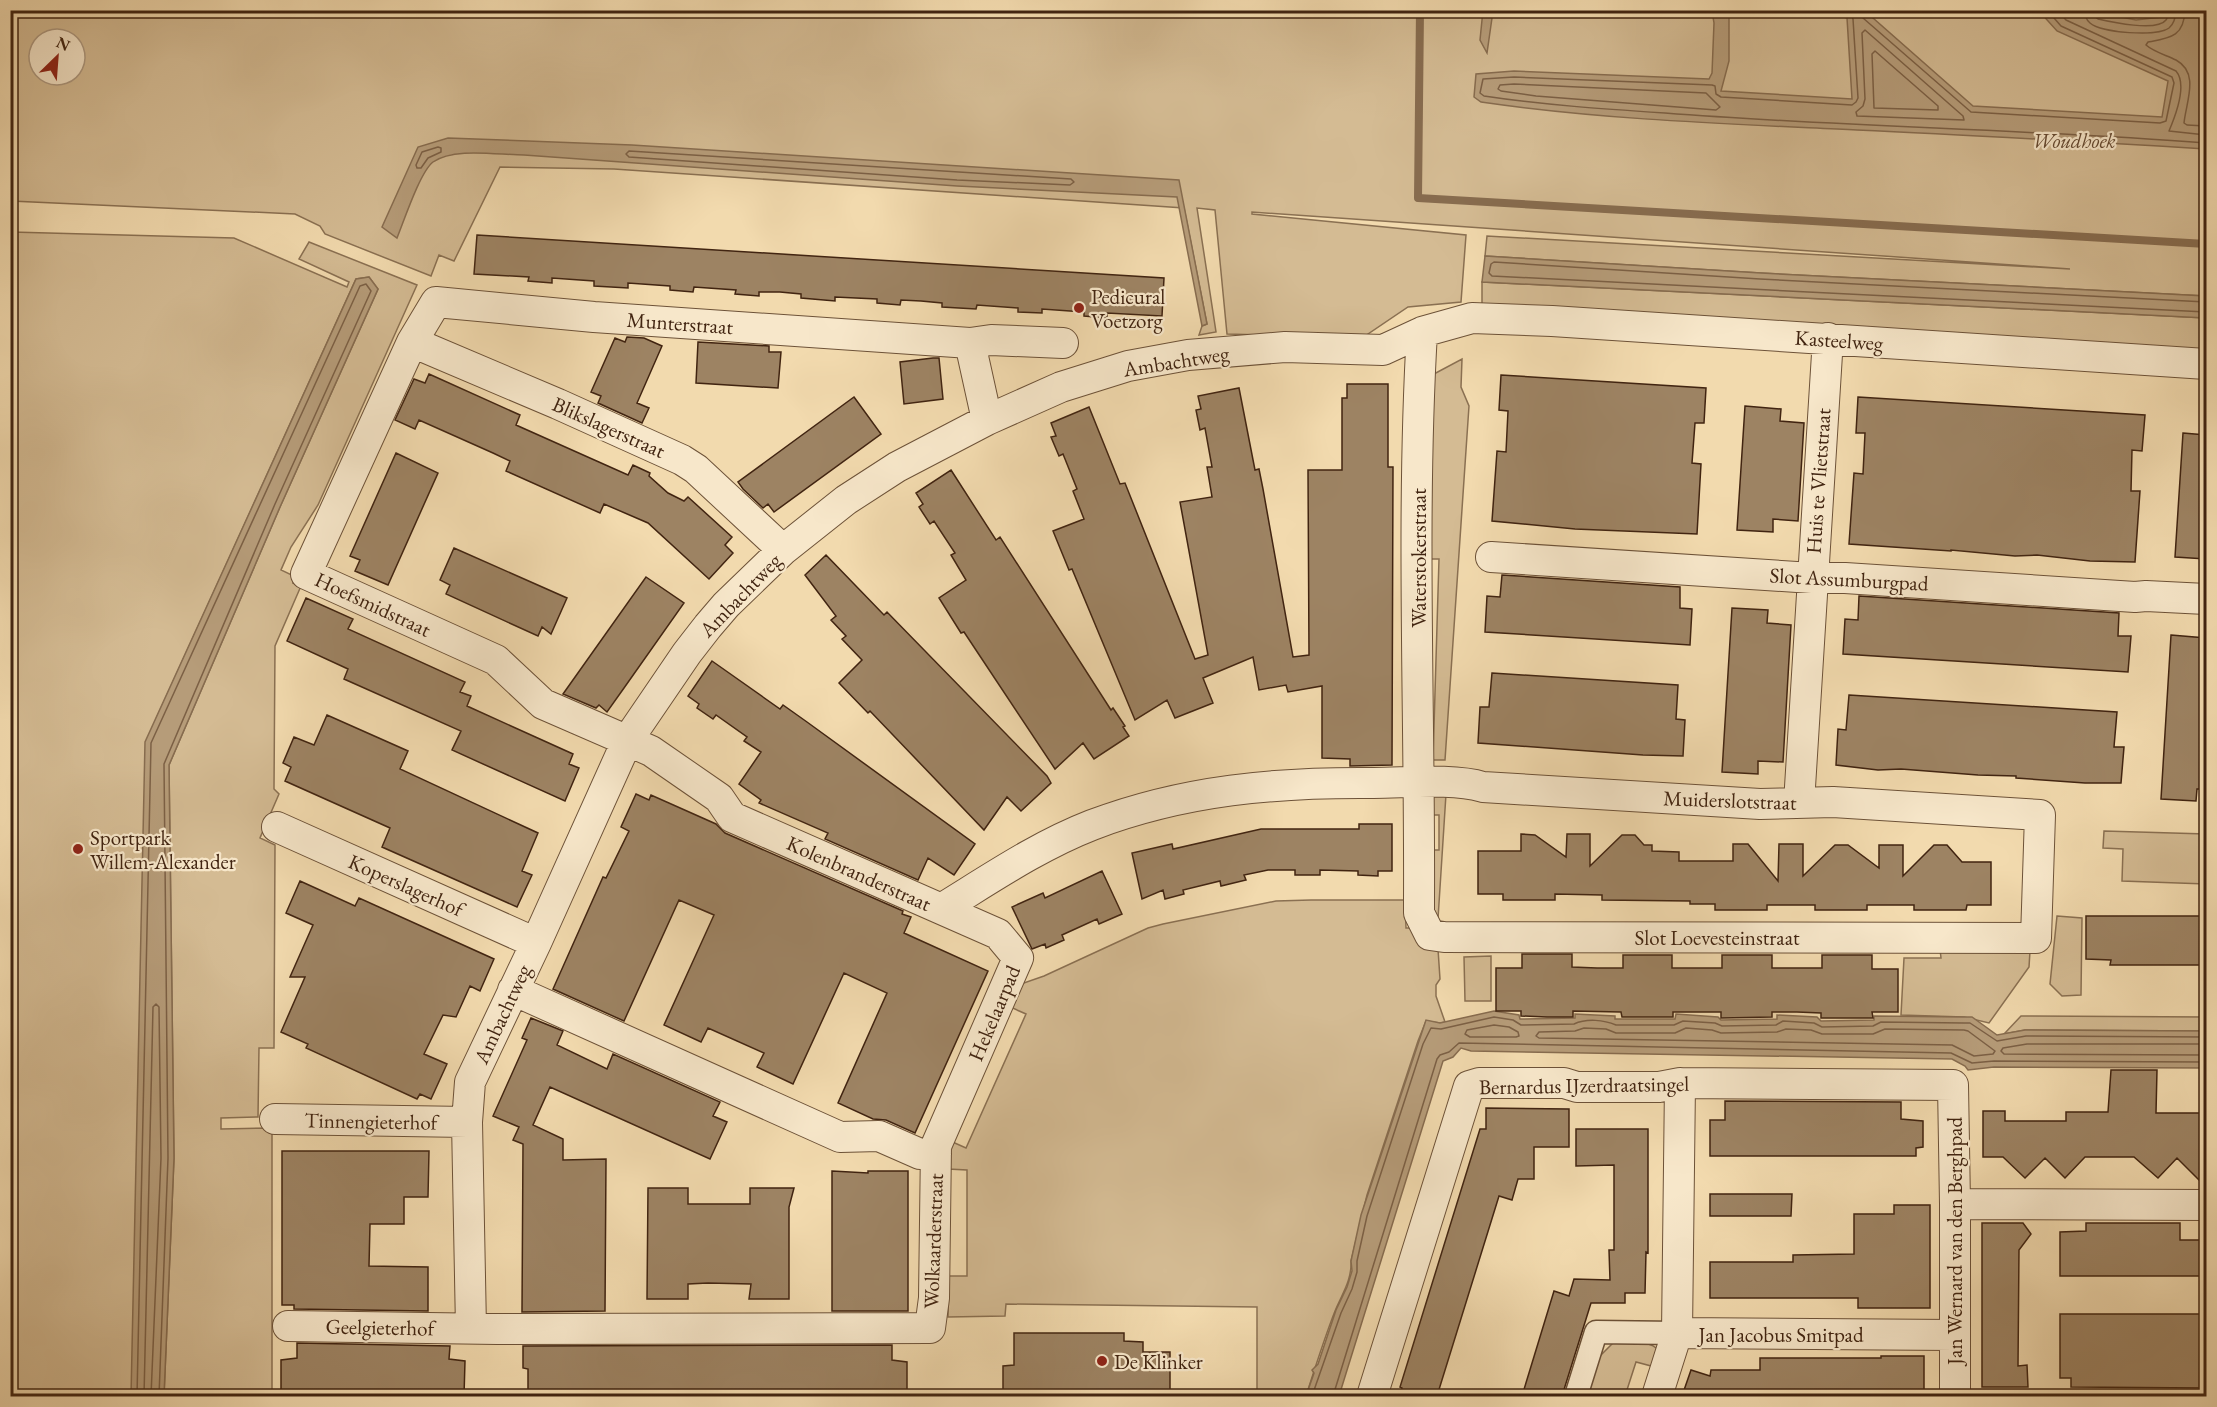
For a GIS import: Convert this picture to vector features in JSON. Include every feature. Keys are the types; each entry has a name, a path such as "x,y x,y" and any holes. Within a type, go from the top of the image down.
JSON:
{"street":[{"name":"Munterstraat","path":"412,342 438,293 594,317 970,343 991,340 1064,343"},
{"name":"Ambachtweg","path":"471,1328 467,1122 470,1082 536,943 627,741 687,652 726,605 783,550 846,500 897,467 987,420 1061,387 1128,366 1188,355 1285,348 1383,350 1422,332 1472,318"},
{"name":"Kasteelweg","path":"1472,318 1828,338 1990,351 2206,364"},
{"name":"Waterstokerstraat","path":"1419,783 1417,565 1422,332"},
{"name":"Huis te Vlietstraat","path":"1799,803 1828,338"},
{"name":"Blikslagerstraat","path":"412,342 682,460 696,470 783,550"},
{"name":"Hoefsmidstraat","path":"412,342 306,574 496,660 543,704 627,741"},
{"path":"970,343 987,420"},
{"name":"Slot Assumburgpad","path":"1491,557 2134,597 2206,599"},
{"name":"Kolenbranderstraat","path":"627,741 651,751 719,798 732,817 941,909 1019,860 1092,825 1170,800 1242,788 1312,782 1419,783"},
{"name":"Muiderslotstraat","path":"1419,783 1471,783 1483,787 1760,804 1833,802 2040,815"},
{"name":"Slot Loevesteinstraat","path":"1419,783 1419,913 1430,935 1444,937 2036,938 2040,815"},
{"name":"Koperslagerhof","path":"277,827 536,943"},
{"name":"Hekelaarpad","path":"936,1154 936,1146 1018,958 998,934 941,909"},
{"name":"Wolkaarderstraat","path":"471,1328 930,1328 934,1298 936,1154 920,1154 879,1136 840,1137 513,990"},
{"name":"Bernardus IJzerdraatsingel","path":"1372,1396 1469,1086 1479,1083 1564,1083 1577,1087 1659,1087 1680,1083 1953,1085"},
{"name":"Jan Jacobus Smitpad","path":"1680,1083 1677,1333 1954,1335"},
{"name":"Jan Wernard van den Berghpad","path":"1953,1085 1955,1396"},
{"name":"Tinnengieterhof","path":"275,1119 467,1122"},
{"path":"1955,1204 2206,1205"},
{"name":"Geelgieterhof","path":"288,1326 471,1328"},
{"path":"1576,1396 1596,1332 1677,1333 1657,1396"}],"green space":[{"name":"Woudhoek","path":"11,11 2206,11 2206,296 1485,256 1487,236 2070,269 1252,212 1252,214 1466,235 1461,302 1408,307 1362,338 1227,334 1215,210 1197,208 1216,332 1199,335 1202,326 1207,324 1184,208 614,169 500,167 454,261 439,255 431,276 325,234 320,226 295,214 11,201"},
{"name":"Sportpark Willem-Alexander","path":"11,232 234,238 347,287 349,282 299,259 309,242 417,285 318,505 291,547 281,570 296,577 293,583 301,586 275,646 274,789 279,794 260,838 275,845 274,1048 259,1048 258,1117 221,1118 221,1129 272,1128 272,1396 164,1396 174,1158 169,765 280,507 378,289 369,277 356,279 156,719 133,1396 11,1396"},
{"path":"1482,282 2206,318 2206,354 1482,305"},
{"path":"1462,359 1461,387 1469,406 1445,760 1433,760 1439,559 1431,559 1432,375"},
{"path":"1446,794 1438,919 1434,923 1428,850 1439,850 1439,815 1427,815 1431,796"},
{"path":"2104,831 2206,834 2206,884 2122,881 2123,849 2103,848"},
{"path":"1405,900 1406,928 1412,928 1438,949 1440,979 1436,985 1436,996 1445,1022 1426,1021 1418,1041 1367,1195 1348,1281 1331,1322 1306,1396 1257,1396 1257,1307 1006,1304 1005,1316 948,1317 949,1276 967,1276 967,1170 948,1169 948,1140 966,1148 1026,1014 1008,1006 1020,981 1024,983 1044,976 1148,928 1276,901"},
{"path":"2057,916 2082,918 2081,995 2062,996 2050,984"},
{"path":"1940,949 2030,951 2029,967 1989,1023 1964,1017 1901,1015 1904,958 1941,958"},
{"path":"1491,956 1491,1001 1465,1001 1464,957"},
{"path":"2021,1016 2206,1017 2206,1031 2025,1030 2004,1034"},
{"path":"1614,1342 1644,1343 1655,1347 1659,1351 1655,1367 1636,1362 1625,1396 1585,1396 1597,1359"}],"water":[{"path":"1483,10 1493,11 1487,53 1480,40"},
{"path":"1729,10 1729,61 1721,91 1852,99 1847,18 1828,11 1865,11 1973,106 2162,117 2168,81 2057,31 2039,11 2091,11 2136,20 2161,17 2163,11 2206,11 2206,149 1622,117 1481,102 1474,97 1476,74 1514,71 1709,79 1712,73 1714,23 1712,11"},
{"path":"448,138 632,145 1179,180 1207,324 1202,326 1177,197 957,186 524,155 464,153 442,157 428,167 397,238 382,227 418,147"},
{"path":"1485,256 2206,296 2206,318 1482,282"},
{"path":"369,277 378,289 280,507 169,765 174,1158 164,1396 131,1396 145,742 356,279"},
{"path":"1494,1011 1519,1015 1520,1019 1575,1018 1575,1014 1615,1016 1615,1019 1675,1019 1676,1014 1718,1017 1721,1020 1777,1019 1777,1015 1817,1017 1821,1021 1874,1020 1874,1016 1972,1017 1997,1035 2025,1030 2206,1031 2206,1068 1994,1067 1968,1070 1952,1059 1471,1051 1461,1048 1453,1057 1443,1061 1339,1396 1306,1396 1314,1373 1312,1370 1318,1364 1336,1310 1347,1287 1352,1271 1351,1261 1361,1215 1426,1020 1440,1023"}],"building":[{"path":"477,235 1164,278 1162,316 1107,313 1107,318 1084,316 1084,312 1042,309 1042,313 1018,312 1018,308 977,305 976,309 942,307 942,303 921,301 901,300 900,305 877,303 877,299 835,297 835,301 801,298 801,294 780,292 759,292 759,296 735,294 736,290 694,287 693,292 670,290 670,286 628,283 628,288 594,286 594,281 552,278 552,283 528,281 529,277 474,274"},
{"path":"627,337 644,338 662,346 637,403 649,408 642,423 598,403 601,396 591,392 615,338 625,342"},
{"path":"698,342 769,346 769,352 781,352 778,388 696,383"},
{"path":"939,358 943,399 904,404 900,362"},
{"path":"429,374 520,415 516,425 628,475 633,465 650,473 649,476 668,493 684,501 688,497 732,537 725,545 733,553 709,579 648,523 604,504 600,513 506,471 510,461 419,420 415,429 395,420 414,379 425,383"},
{"path":"1501,375 1706,388 1704,423 1695,423 1692,463 1701,464 1697,534 1575,529 1492,521 1497,451 1506,452 1508,411 1499,410"},
{"path":"1347,384 1388,384 1388,467 1393,467 1392,765 1350,766 1350,759 1322,758 1322,686 1288,692 1286,685 1259,690 1253,657 1203,678 1213,703 1175,718 1167,700 1135,720 1072,569 1069,570 1053,531 1084,519 1073,491 1077,489 1063,454 1059,456 1051,437 1056,436 1051,423 1089,407 1120,484 1125,483 1195,659 1208,655 1180,502 1212,497 1207,467 1212,467 1205,428 1200,430 1196,410 1201,409 1198,396 1239,388 1255,470 1259,469 1293,657 1309,655 1308,470 1342,470 1342,398 1347,398"},
{"path":"854,397 881,434 774,512 768,504 763,508 743,489 738,482"},
{"path":"1858,397 2145,415 2142,451 2132,450 2131,491 2140,491 2135,562 2090,561 2037,555 2015,556 1849,544 1854,473 1863,474 1865,433 1856,433"},
{"path":"1745,406 1781,409 1780,421 1804,423 1798,521 1773,519 1773,532 1737,530"},
{"path":"2183,433 2206,435 2206,559 2175,557"},
{"path":"396,453 438,473 388,585 355,571 360,560 350,556"},
{"path":"951,470 996,540 1000,537 1111,710 1113,708 1125,726 1123,727 1129,736 1094,759 1083,743 1055,769 939,598 966,580 951,555 955,553 934,521 930,524 919,507 923,504 916,493"},
{"path":"454,548 567,598 551,634 542,627 538,636 446,594 450,585 440,580"},
{"path":"826,555 884,615 887,612 1047,776 1051,783 1021,811 1007,797 984,830 870,711 868,713 839,683 862,660 842,639 846,636 831,620 836,616 805,575"},
{"path":"1502,575 1680,587 1680,608 1692,609 1690,645 1485,632 1487,596 1500,597"},
{"path":"646,577 684,603 607,712 599,705 596,708 563,694"},
{"path":"1859,596 2119,613 2118,636 2131,636 2128,672 1843,654 1845,619 1858,620"},
{"path":"306,598 353,619 348,629 465,682 460,692 471,696 467,706 573,754 569,764 579,768 565,801 452,750 461,731 344,679 348,669 287,641"},
{"path":"1732,608 1768,610 1767,623 1791,625 1783,762 1758,761 1758,774 1722,772"},
{"path":"2171,635 2206,638 2203,698 2206,698 2206,789 2197,789 2196,801 2161,799"},
{"path":"712,661 780,709 783,705 975,844 954,875 928,858 918,880 825,839 828,833 759,803 761,800 739,784 761,752 744,741 747,737 716,715 713,719 697,708 699,704 688,696"},
{"path":"1492,673 1678,685 1676,719 1685,720 1683,756 1478,743 1480,707 1489,707"},
{"path":"1849,695 2117,712 2114,747 2124,747 2121,783 2085,783 1901,769 1878,770 1836,765 1838,729 1846,730"},
{"path":"327,715 408,751 400,769 538,833 522,871 532,875 517,907 382,847 390,828 285,781 291,767 283,763 294,737 314,745"},
{"path":"636,794 649,800 651,795 716,824 725,833 903,911 902,914 911,917 904,933 988,971 915,1133 886,1120 873,1119 838,1103 887,993 844,973 793,1084 757,1067 764,1053 708,1028 701,1042 664,1025 714,915 679,900 624,1021 553,989 603,877 606,878 629,831 621,827"},
{"path":"1359,824 1392,824 1392,871 1378,871 1378,876 1358,875 1358,871 1320,870 1320,875 1295,875 1295,870 1268,870 1244,875 1246,880 1221,886 1220,881 1183,890 1184,894 1165,899 1163,890 1142,899 1132,853 1172,844 1173,849 1261,829 1359,829"},
{"path":"1521,834 1535,835 1566,857 1567,834 1590,834 1590,866 1622,835 1635,835 1644,845 1652,845 1652,851 1679,852 1679,861 1733,861 1733,844 1748,844 1778,881 1779,844 1803,844 1803,876 1835,845 1848,845 1879,868 1879,845 1903,845 1903,876 1934,845 1947,845 1962,862 1991,862 1991,905 1967,905 1966,910 1914,910 1914,905 1867,905 1867,910 1815,910 1815,905 1767,905 1767,910 1715,910 1715,904 1690,904 1690,901 1602,900 1602,895 1555,894 1555,900 1503,900 1503,894 1478,894 1478,851 1521,851"},
{"path":"1102,871 1122,914 1099,924 1097,919 1062,935 1064,940 1046,948 1045,944 1032,949 1012,907 1043,893 1045,898"},
{"path":"300,881 355,906 359,898 494,959 480,991 470,986 456,1017 443,1015 424,1054 447,1064 431,1099 420,1094 417,1099 306,1048 308,1044 281,1032 305,977 290,977 313,925 286,913"},
{"path":"2086,916 2206,916 2206,965 2110,965 2111,960 2086,959"},
{"path":"1522,954 1572,954 1572,967 1597,968 1623,968 1623,955 1672,955 1672,968 1722,968 1722,955 1772,955 1772,968 1822,968 1822,955 1872,955 1872,969 1898,969 1898,1012 1872,1012 1873,1018 1821,1018 1821,1013 1772,1012 1772,1017 1721,1018 1721,1012 1673,1012 1673,1017 1622,1017 1621,1012 1573,1011 1573,1017 1547,1017 1521,1016 1521,1011 1496,1011 1496,968 1522,968"},
{"path":"531,1018 563,1031 557,1045 607,1069 613,1054 720,1102 713,1116 727,1122 710,1159 550,1087 533,1125 563,1139 563,1160 606,1159 605,1311 522,1312 523,1144 513,1140 519,1127 493,1116 527,1040 522,1038"},
{"path":"2111,1070 2157,1070 2156,1113 2206,1113 2206,1187 2177,1158 2158,1178 2134,1157 2085,1157 2065,1178 2045,1158 2025,1178 2003,1157 1983,1157 1983,1111 2005,1111 2005,1121 2066,1121 2066,1112 2108,1112"},
{"path":"1725,1101 1901,1102 1901,1119 1923,1121 1923,1147 1916,1148 1916,1156 1710,1156 1710,1120 1725,1120"},
{"path":"1486,1108 1569,1109 1569,1147 1534,1147 1534,1179 1518,1179 1512,1200 1499,1196 1437,1396 1399,1396 1480,1129 1486,1129"},
{"path":"1576,1129 1648,1129 1648,1253 1646,1252 1645,1293 1625,1293 1625,1303 1591,1303 1562,1396 1522,1396 1554,1291 1569,1296 1574,1279 1610,1280 1609,1250 1614,1250 1614,1165 1576,1166"},
{"path":"282,1151 429,1151 428,1197 404,1197 404,1224 370,1224 369,1266 428,1267 428,1311 294,1309 294,1305 282,1305"},
{"path":"832,1171 868,1173 868,1171 908,1171 908,1311 832,1311"},
{"path":"648,1188 688,1188 688,1204 750,1204 750,1188 794,1188 789,1207 789,1299 749,1299 751,1284 708,1283 688,1284 688,1299 647,1299"},
{"path":"1710,1194 1792,1194 1791,1216 1710,1216"},
{"path":"1894,1205 1930,1205 1930,1308 1858,1308 1858,1298 1710,1298 1710,1262 1793,1262 1793,1255 1854,1254 1854,1214 1894,1214"},
{"path":"1982,1223 2023,1223 2031,1234 2019,1250 2018,1366 2027,1365 2028,1387 1982,1387"},
{"path":"2086,1223 2180,1223 2180,1240 2206,1240 2206,1276 2060,1276 2060,1232 2086,1231"},
{"path":"2060,1314 2206,1314 2206,1388 2071,1387 2071,1378 2060,1378"},
{"path":"1014,1333 1124,1333 1124,1341 1143,1342 1143,1352 1170,1352 1170,1396 1003,1396 1003,1366 1014,1365"},
{"path":"297,1343 450,1346 449,1359 465,1361 464,1396 281,1396 281,1360 297,1358"},
{"path":"892,1345 892,1360 907,1362 907,1396 528,1396 528,1369 523,1368 523,1346"},
{"path":"1881,1356 1924,1356 1924,1390 1883,1390 1883,1394 1682,1396 1691,1370 1710,1376 1711,1370 1760,1370 1760,1358 1881,1358"}],"waterway":[{"path":"1420,10 1418,198 2206,244"}],"place":[{"name":"Pedicural Voetzorg","path":"1079,308"},
{"name":"Sportpark Willem-Alexander","path":"78,849"},
{"name":"De Klinker","path":"1102,1361"}]}
